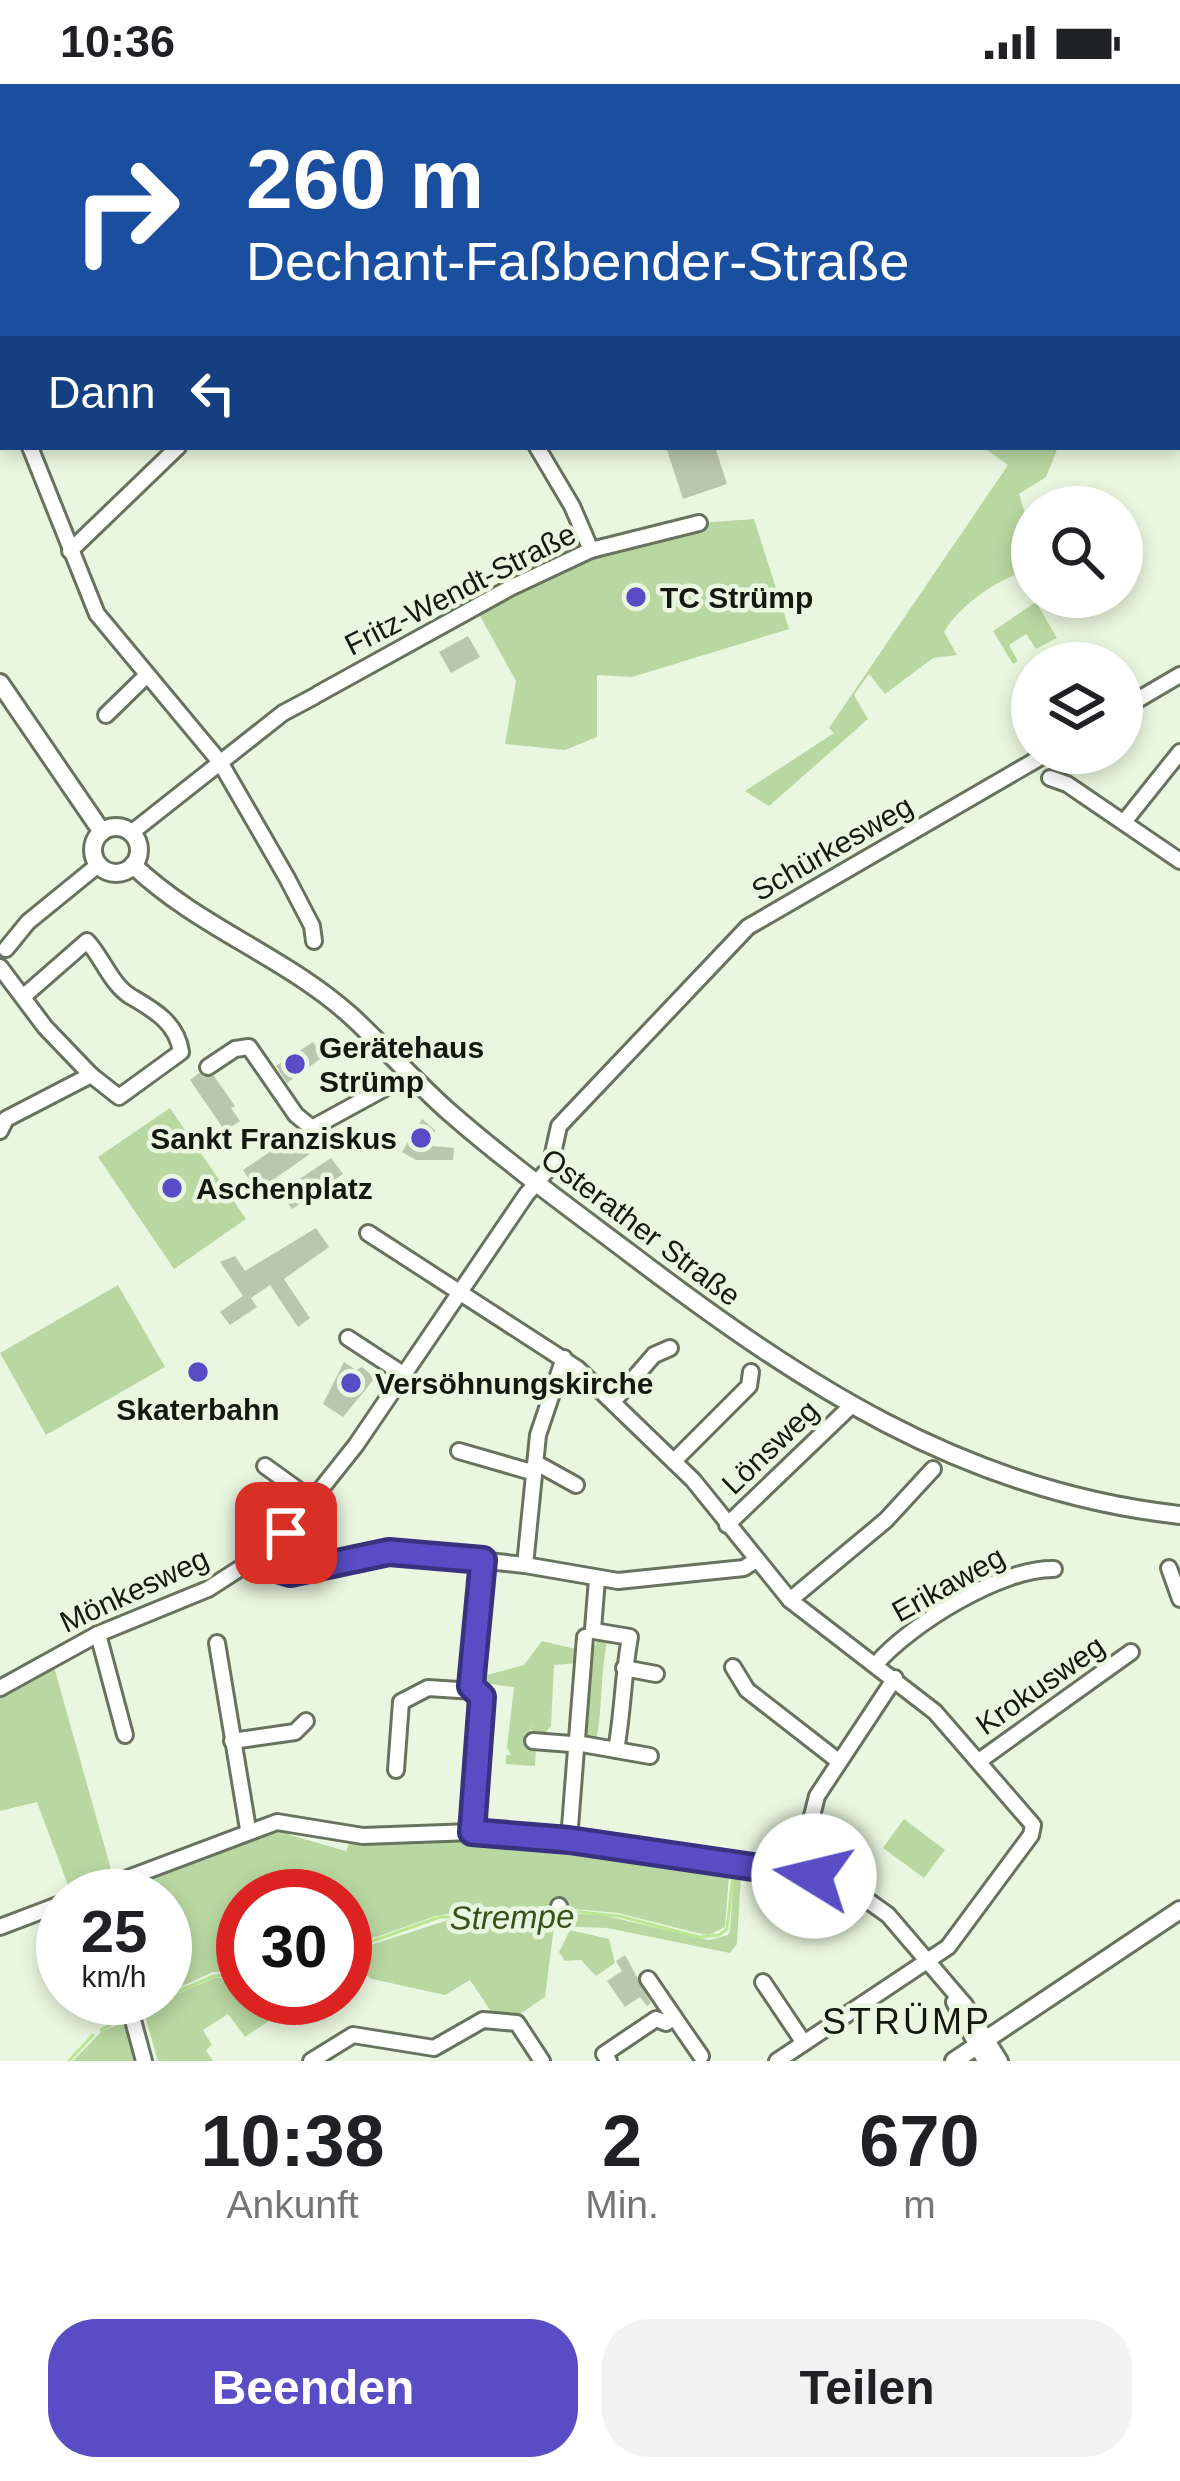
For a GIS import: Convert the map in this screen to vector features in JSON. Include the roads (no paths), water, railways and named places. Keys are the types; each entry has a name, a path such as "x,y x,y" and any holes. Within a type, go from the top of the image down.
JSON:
{"main road":[{"path":"0,683 98,827 94,844 98,865 113,873 133,865 139,852 131,833 98,827"},
{"name":"Osterather Straße","path":"133,865 184,908 316,989 537,1183 782,1365 850,1407 942,1452 1100,1502 1180,1515"},
{"path":"954,2061 983,2048 1180,1910"}],"street":[{"path":"31,450 105,628 220,762 287,878 312,926 314,941"},
{"path":"70,551 175,450"},
{"path":"539,450 591,550"},
{"name":"Fritz-Wendt-Straße","path":"131,833 283,713 510,588 591,550 699,523"},
{"path":"1143,697 1180,675"},
{"path":"106,715 146,676"},
{"path":"1124,822 1180,752"},
{"name":"Schürkesweg","path":"537,1183 550,1167 559,1126 748,927 1012,774"},
{"path":"1050,778 1067,784 1180,861"},
{"path":"24,995 87,941 130,996 146,1000 179,1039 181,1052 122,1096 112,1096 45,1027 0,967 2,941 98,865"},
{"path":"208,1067 235,1049 249,1046 303,1121 306,1114 317,1110 324,1118 410,1075"},
{"path":"0,1131 6,1119 91,1075"},
{"name":"Mönkesweg","path":"0,1688 98,1634 208,1589 264,1553 315,1502 537,1183"},
{"path":"368,1233 564,1358 614,1402 674,1462 790,1600 935,1712 1034,1829 948,1947 777,2061"},
{"path":"348,1338 403,1374"},
{"path":"614,1402 654,1355 670,1348"},
{"path":"525,1564 542,1420 564,1358"},
{"path":"674,1462 749,1386 751,1372"},
{"name":"Lönsweg","path":"727,1525 850,1407"},
{"path":"459,1450 516,1468 540,1466 576,1485"},
{"path":"265,1466 315,1502"},
{"path":"790,1600 886,1520 933,1469"},
{"path":"264,1553 280,1570 290,1573 389,1552 525,1564 626,1581 732,1570 756,1560"},
{"path":"472,1832 483,1560"},
{"name":"Erikaweg","path":"876,1664 889,1649 955,1604 1033,1568 1054,1569"},
{"path":"1169,1568 1180,1599"},
{"path":"569,1840 597,1579"},
{"path":"591,1632 630,1636 616,1750"},
{"path":"98,1634 125,1735"},
{"path":"217,1642 248,1829"},
{"name":"Krokusweg","path":"979,1761 1131,1652"},
{"path":"733,1667 747,1690 837,1760"},
{"path":"624,1668 656,1674"},
{"path":"798,1872 817,1796 895,1678"},
{"path":"396,1770 401,1702 428,1688 477,1687"},
{"path":"232,1742 295,1732 306,1721"},
{"path":"533,1741 650,1756"},
{"path":"154,1869 248,1829 277,1822 363,1837 472,1832 569,1840 798,1872 841,1885 900,1927 947,1986 983,2048 1000,2061"},
{"path":"0,1927 36,1913"},
{"path":"648,1979 701,2056"},
{"path":"763,1982 804,2043"},
{"path":"606,2058 656,2020 666,2023 674,2017"},
{"path":"311,2061 353,2035 434,2048 491,2019 517,2024 542,2061"},
{"path":"134,2025 144,2061"}],"waterway":[{"name":"Strempe","path":"561,1910 619,1916 699,1937 727,1929 733,1876 843,1901 848,1897"},
{"name":"Strempe","path":"372,1941 440,1917 536,1917 552,1912"},
{"name":"Strempe","path":"192,1985 216,1976"},
{"name":"Strempe","path":"101,2030 110,2025"},
{"name":"Strempe","path":"69,2061 93,2035"}],"place":[{"name":"TC Strümp","path":"636,597"},
{"name":"Gerätehaus Strümp","path":"295,1064"},
{"name":"Sankt Franziskus","path":"421,1138"},
{"name":"Aschenplatz","path":"172,1188"},
{"name":"Skaterbahn","path":"198,1372"},
{"name":"Versöhnungskirche","path":"351,1383"}],"district":[{"name":"STRÜMP","path":"907,2021"}]}
